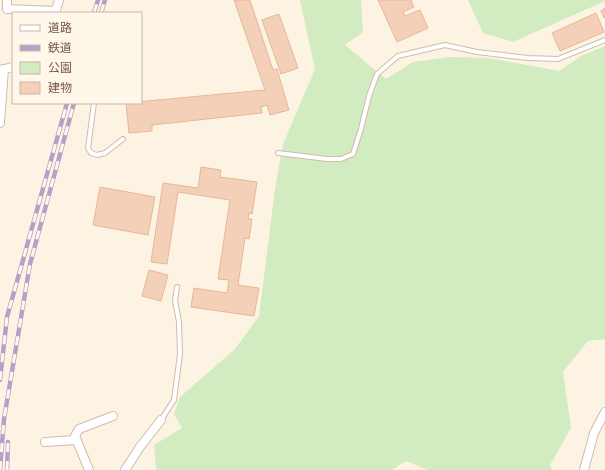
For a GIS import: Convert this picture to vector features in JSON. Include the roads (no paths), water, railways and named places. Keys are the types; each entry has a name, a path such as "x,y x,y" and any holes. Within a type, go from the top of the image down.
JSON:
{"street":[{"path":"7,0 7,9 55,12 59,0"},
{"path":"0,123 2,69 12,67"},
{"path":"584,470 594,433 605,412"},
{"path":"89,470 75,436 79,429 114,416"},
{"path":"125,470 140,447 161,420"},
{"path":"45,442 76,440"}],"lane":[{"path":"278,153 327,159 341,159 353,154 369,96 377,74 398,56 445,45 476,52 528,58 558,59 605,40"},
{"path":"94,104 88,148 91,153 97,155 105,153 123,139"},
{"path":"161,420 174,400 180,354 179,322 175,301 177,287"}],"railway":[{"path":"94,12 98,0"},
{"path":"101,12 105,0"},
{"path":"0,380 7,317 67,104"},
{"path":"0,470 4,419 30,264 74,104"},
{"path":"7,470 8,442"}]}
